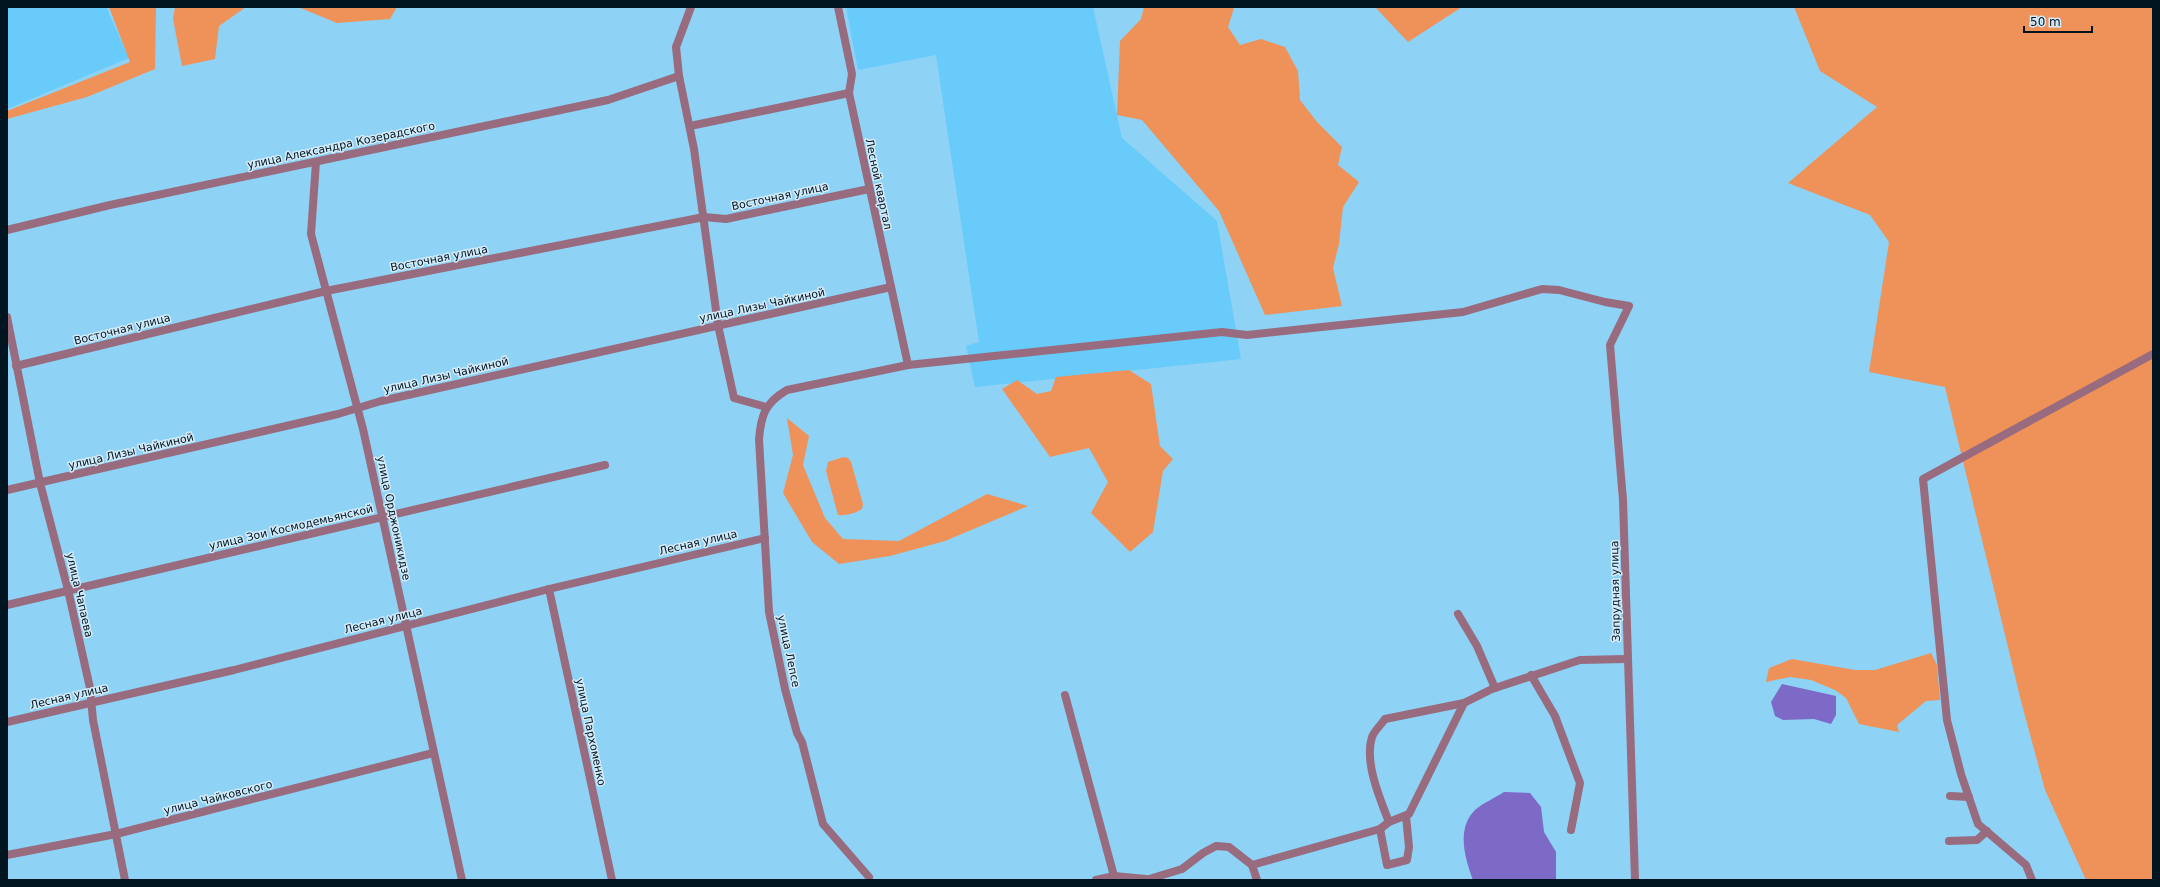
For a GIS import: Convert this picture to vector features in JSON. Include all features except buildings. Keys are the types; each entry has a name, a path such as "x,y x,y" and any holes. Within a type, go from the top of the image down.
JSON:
{"street":[{"path":"690,7 676,47 679,76 690,126 718,325 734,398 766,407 777,396 787,390 908,365"},
{"name":"Лесной квартал","path":"838,7 852,74 849,93 908,365"},
{"name":"улица Александра Козерадского","path":"7,230 110,205 608,100 679,76"},
{"path":"690,126 849,93"},
{"name":"улица Орджоникидзе","path":"316,162 311,234 357,409 383,516 405,626 462,880"},
{"name":"Восточная улица","path":"16,366 326,291 704,217 726,219 869,189"},
{"name":"улица Лизы Чайкиной","path":"7,490 357,409 381,401 891,287"},
{"name":"Запрудная улица","path":"908,365 1222,332 1247,335 1463,312 1542,289 1558,290 1599,301 1629,306 1610,345 1623,500 1626,659 1634,880"},
{"name":"улица Чапаева","path":"7,316 40,483 68,590 90,688 91,702 125,880"},
{"path":"2032,880 2026,865 1978,824 1961,774 1948,720 1923,479 2153,354"},
{"name":"улица Лепсе","path":"766,407 759,439 769,612 775,646 823,824 869,877"},
{"name":"улица Зои Космодемьянской","path":"7,605 605,465"},
{"name":"Лесная улица","path":"7,722 234,670 549,589 765,538"},
{"name":"улица Пархоменко","path":"549,589 612,880"},
{"path":"1458,614 1477,646 1495,688"},
{"path":"1389,822 1377,794 1370,765 1372,737 1384,719 1464,703 1495,688 1580,660 1626,659"},
{"path":"1531,675 1556,716 1580,783 1571,830"},
{"path":"1065,695 1114,876"},
{"path":"1252,865 1380,829 1389,822 1410,814 1464,703"},
{"name":"улица Чайковского","path":"7,855 116,834 433,753"},
{"path":"1950,796 1969,797"},
{"path":"1380,829 1387,865 1407,860 1409,847 1406,816"},
{"path":"1949,841 1978,840 1987,831"},
{"path":"1096,880 1114,876 1146,880 1182,869 1203,853 1216,846 1229,847 1252,865 1257,880"}],"shaded area":[{"path":"7,7 106,7 129,58 7,109"},
{"path":"109,7 156,7 155,69 87,97 7,119 7,111 130,62"},
{"path":"175,7 246,7 219,26 215,59 182,66 173,19"},
{"path":"298,7 397,7 390,19 337,23"},
{"path":"846,7 1093,7 1122,138 1217,221 1241,359 975,387 966,346 979,342 936,55 858,70"},
{"path":"1144,7 1231,7 1234,8 1228,27 1240,45 1261,39 1285,47 1298,71 1300,100 1317,122 1342,147 1338,165 1359,182 1343,207 1339,244 1333,268 1342,306 1265,315 1219,211 1142,120 1117,115 1120,41 1141,19"},
{"path":"1375,7 1462,7 1408,42"},
{"path":"1794,7 2153,7 2153,880 2086,880 2045,790 2021,701 1945,387 1869,372 1889,242 1870,215 1788,183 1877,107 1820,71"},
{"path":"1129,370 1151,384 1160,446 1173,459 1163,471 1153,532 1130,552 1091,513 1108,482 1089,448 1050,457 1002,389 1017,380 1037,394 1051,391 1056,377"},
{"path":"787,418 809,436 803,465 825,518 843,539 899,541 987,494 1028,506 945,541 890,556 839,564 812,542 783,493 793,455"},
{"path":"843,457 848,458 851,462 863,504 862,509 860,510 850,514 838,515 826,471 828,462"},
{"path":"1931,653 1937,665 1940,700 1926,701 1897,725 1899,732 1859,724 1846,698 1835,690 1811,680 1790,677 1766,682 1769,668 1792,659 1855,670 1875,670"},
{"path":"1782,684 1836,696 1836,715 1831,724 1814,719 1783,720 1775,716 1771,702"},
{"path":"1504,792 1530,793 1541,807 1544,832 1556,852 1556,880 1473,880 1465,853 1464,835 1466,826 1469,818 1475,810"}]}
